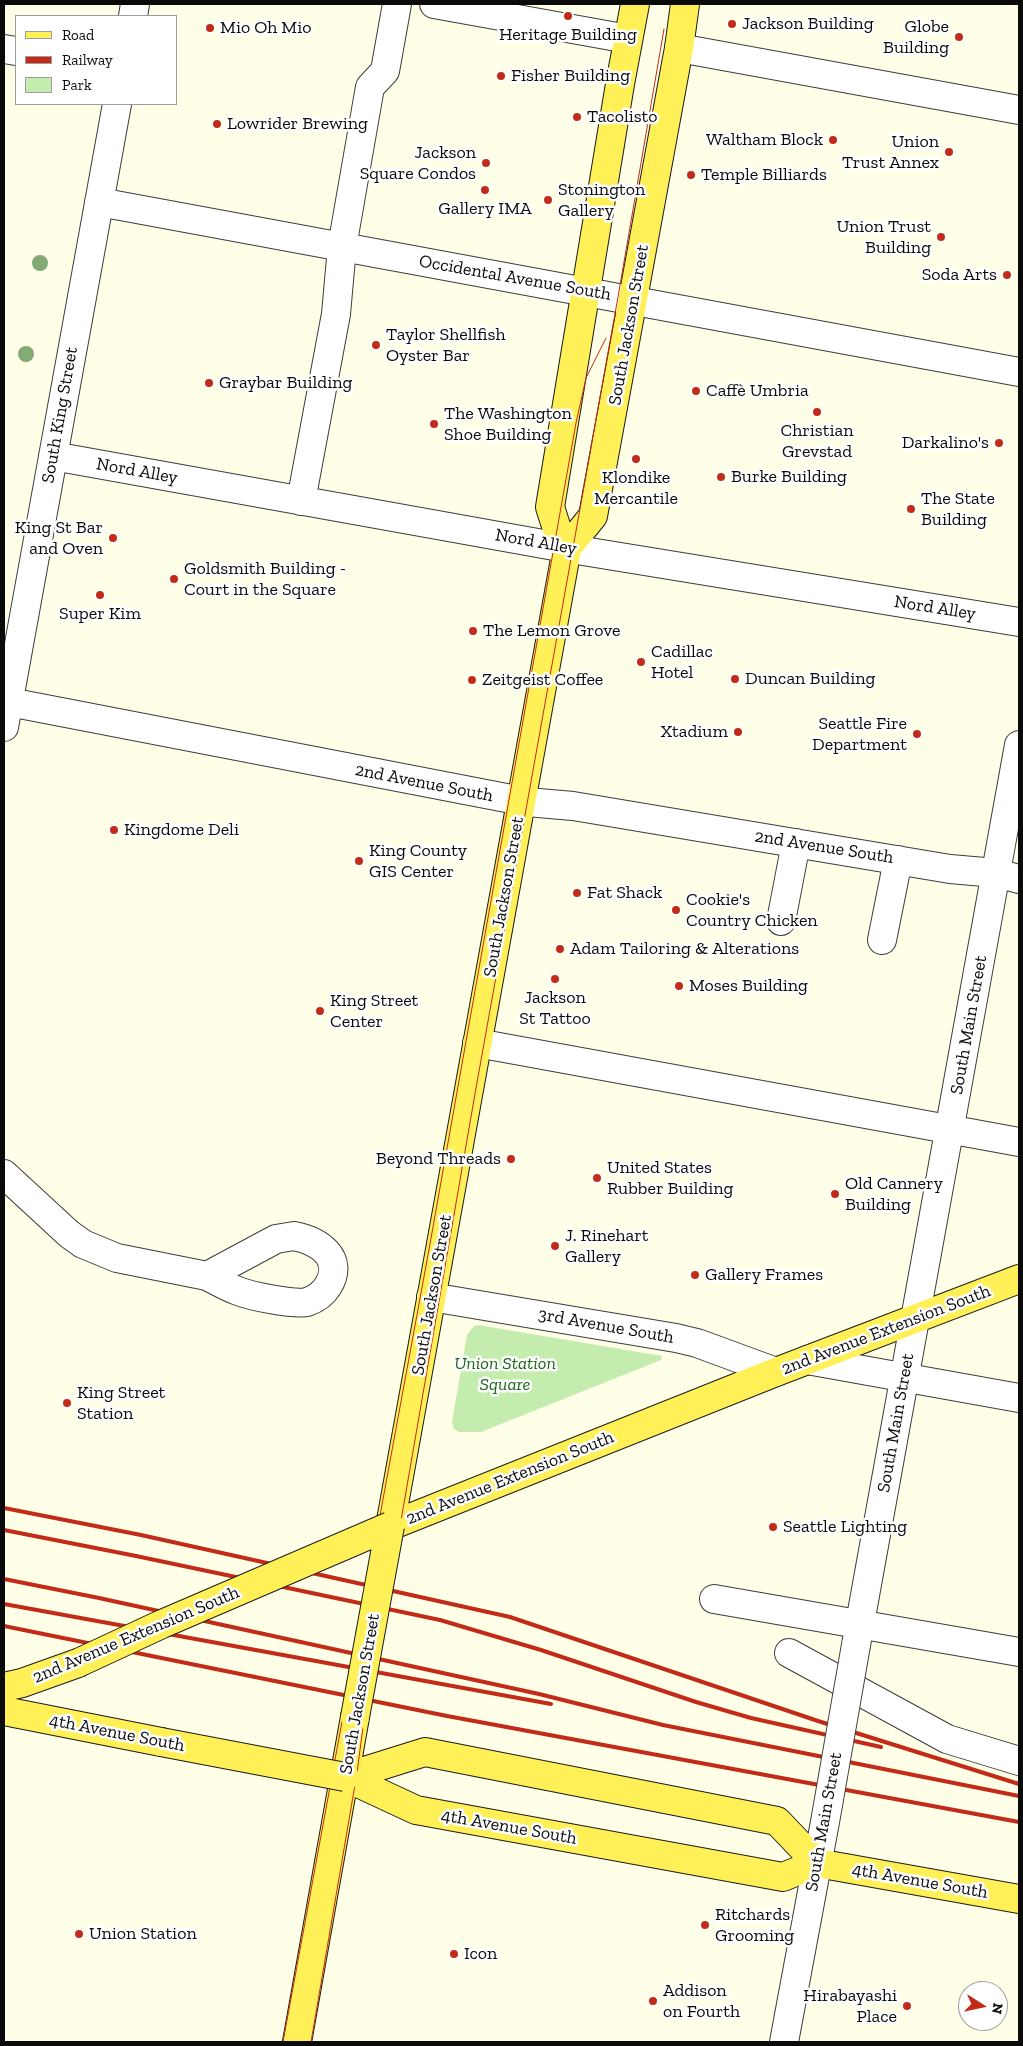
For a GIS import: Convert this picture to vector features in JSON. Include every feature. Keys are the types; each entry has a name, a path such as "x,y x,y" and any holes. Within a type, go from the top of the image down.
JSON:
{"main road":[{"path":"567,548 557,529 550,507 585,290 635,4"},
{"name":"South Jackson Street","path":"297,2042 567,548 593,516 679,48 685,4"},
{"name":"2nd Avenue Extension South","path":"4,1687 22,1683 78,1662 390,1526 776,1372 1019,1278"},
{"name":"4th Avenue South","path":"4,1711 345,1777 416,1810 785,1877 817,1863 1019,1900"},
{"path":"345,1777 425,1752 777,1821 817,1863"}],"street":[{"path":"302,501 336,314 342,247 370,87 385,71 397,4"},
{"path":"434,4 628,39"},
{"path":"679,48 1019,110"},
{"name":"South King Street","path":"5,710 117,105"},
{"name":"Occidental Avenue South","path":"99,202 585,290 1019,372"},
{"name":"Nord Alley","path":"53,456 567,548 1019,622"},
{"name":"2nd Avenue South","path":"5,710 521,801 573,806 898,860 1008,876"},
{"name":"South Main Street","path":"784,2042 950,1129 1008,876 1019,745"},
{"path":"781,921 796,843"},
{"path":"882,940 898,860"},
{"path":"477,1043 1019,1142"},
{"path":"4,1174 69,1234 83,1244 117,1258 207,1276"},
{"name":"3rd Avenue South","path":"431,1297 676,1338 697,1343 776,1372"},
{"path":"807,1360 1019,1398"},
{"path":"714,1599 858,1635 1019,1652"},
{"path":"790,1653 947,1739 1019,1762"}],"green space":[{"name":"Union Station Square","path":"478,1325 662,1356 661,1360 481,1432 459,1432 454,1429 452,1422 467,1335 474,1326"}],"tram line":[{"path":"311,2042 357,1773 364,1719 399,1532 664,29"},
{"path":"283,2042 428,1255 576,423 586,378 606,338"}],"railway":[{"path":"4,1508 141,1535 510,1617 818,1721 1019,1784"},
{"path":"4,1530 440,1620 541,1650 696,1702 751,1718 881,1747"},
{"path":"4,1579 539,1694 663,1725 1019,1796"},
{"path":"4,1604 551,1704"},
{"path":"4,1626 447,1716 1019,1822"}],"place":[{"name":"Heritage Building","path":"568,16"},
{"name":"Jackson Building","path":"732,24"},
{"name":"Mio Oh Mio","path":"210,28"},
{"name":"Globe Building","path":"959,37"},
{"name":"Fisher Building","path":"501,76"},
{"name":"Tacolisto","path":"577,117"},
{"name":"Lowrider Brewing","path":"217,124"},
{"name":"Waltham Block","path":"833,140"},
{"name":"Union Trust Annex","path":"949,152"},
{"name":"Jackson Square Condos","path":"486,163"},
{"name":"Temple Billiards","path":"691,175"},
{"name":"Gallery IMA","path":"485,190"},
{"name":"Stonington Gallery","path":"548,200"},
{"name":"Union Trust Building","path":"941,237"},
{"name":"Soda Arts","path":"1007,275"},
{"name":"Taylor Shellfish Oyster Bar","path":"376,345"},
{"name":"Graybar Building","path":"209,383"},
{"name":"Caffè Umbria","path":"696,391"},
{"name":"Christian Grevstad","path":"817,412"},
{"name":"The Washington Shoe Building","path":"434,424"},
{"name":"Darkalino's","path":"999,443"},
{"name":"Klondike Mercantile","path":"636,459"},
{"name":"Burke Building","path":"721,477"},
{"name":"The State Building","path":"911,509"},
{"name":"King St Bar and Oven","path":"113,538"},
{"name":"Goldsmith Building - Court in the Square","path":"174,579"},
{"name":"Super Kim","path":"100,595"},
{"name":"The Lemon Grove","path":"473,631"},
{"name":"Cadillac Hotel","path":"641,662"},
{"name":"Duncan Building","path":"735,679"},
{"name":"Zeitgeist Coffee","path":"472,680"},
{"name":"Xtadium","path":"738,732"},
{"name":"Seattle Fire Department","path":"917,734"},
{"name":"Kingdome Deli","path":"114,830"},
{"name":"King County GIS Center","path":"359,861"},
{"name":"Fat Shack","path":"577,893"},
{"name":"Cookie's Country Chicken","path":"676,910"},
{"name":"Adam Tailoring & Alterations","path":"560,949"},
{"name":"Jackson St Tattoo","path":"555,979"},
{"name":"Moses Building","path":"679,986"},
{"name":"King Street Center","path":"320,1011"},
{"name":"Beyond Threads","path":"511,1159"},
{"name":"United States Rubber Building","path":"597,1178"},
{"name":"Old Cannery Building","path":"835,1194"},
{"name":"J. Rinehart Gallery","path":"555,1246"},
{"name":"Gallery Frames","path":"695,1275"},
{"name":"King Street Station","path":"67,1403"},
{"name":"Seattle Lighting","path":"773,1527"},
{"name":"Ritchards Grooming","path":"705,1925"},
{"name":"Union Station","path":"79,1934"},
{"name":"Icon","path":"454,1954"},
{"name":"Addison on Fourth","path":"653,2001"},
{"name":"Hirabayashi Place","path":"907,2006"}]}
